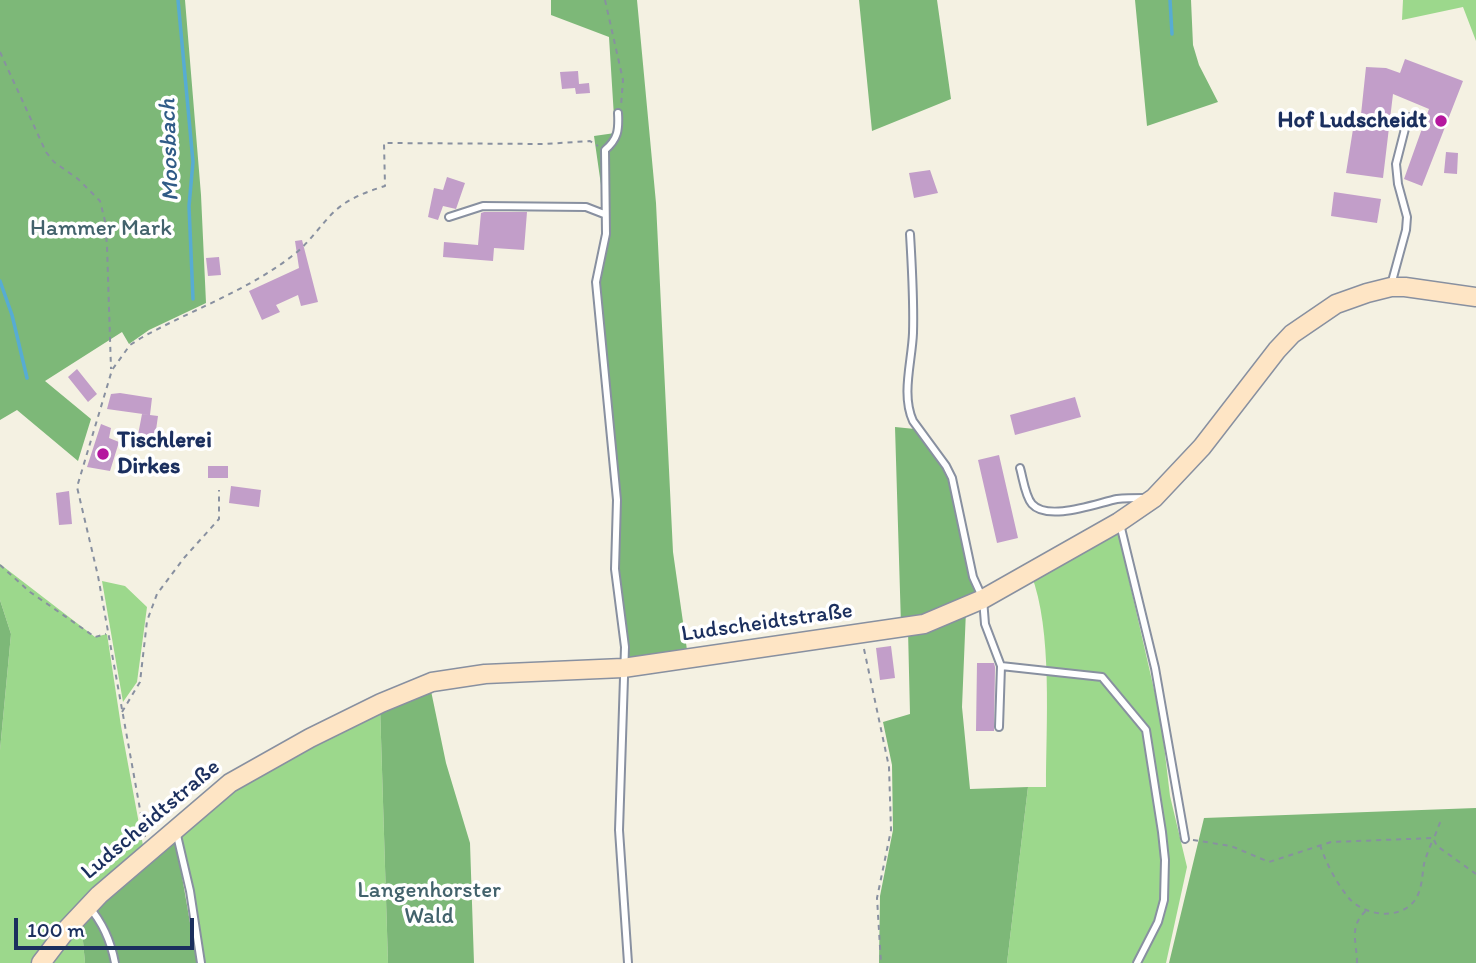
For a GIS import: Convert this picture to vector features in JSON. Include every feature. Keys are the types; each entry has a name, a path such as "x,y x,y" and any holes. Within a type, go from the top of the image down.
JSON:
{"street":[{"name":"Ludscheidtstraße","path":"41,963 88,906 230,783 270,759 381,703 432,682 485,674 623,668 924,624 983,599 1119,522 1154,499 1202,447 1264,364 1292,334 1336,304 1391,287 1476,297"}],"lane":[{"path":"618,113 619,130 615,143 605,150 606,234 596,282 615,475 615,569 625,647 619,830 628,963"},
{"path":"1391,287 1406,230 1407,217 1398,184 1396,164 1408,117"},
{"path":"449,217 483,206 586,207 604,214"},
{"path":"910,234 913,335 909,413 952,478 973,577 983,599 985,624 1001,666 999,727"},
{"path":"1020,468 1030,503 1038,510 1076,510 1119,499 1154,499"},
{"path":"1119,522 1155,668 1185,839"},
{"path":"1001,666 1102,677 1146,730 1165,860 1164,900 1158,922 1137,963"},
{"path":"175,829 190,891 201,963"},
{"path":"88,906 98,918 112,945 115,963"}],"path":[{"path":"605,0 622,80 621,108 618,113"},
{"path":"0,52 46,152 100,201 105,221 112,370 77,487 98,576 139,811 149,851"},
{"path":"112,370 130,345 238,291 294,256 331,214 348,201 385,186 384,143 545,144 590,141 605,150"},
{"path":"122,712 140,682 149,610 157,594 184,558 219,519 219,490"},
{"path":"0,565 30,593 95,637 107,634"},
{"path":"860,634 889,767 891,830 877,898 881,963"},
{"path":"1320,845 1325,861 1349,899 1368,910 1393,914 1413,903 1418,894 1425,862 1441,820"},
{"path":"1185,839 1231,846 1269,862 1331,842 1434,838"},
{"path":"1434,838 1437,846 1476,874"},
{"path":"1357,963 1353,932 1356,922 1368,910"}],"green space":[{"name":"Hammer Mark","path":"0,0 185,0 201,195 206,303 149,330 129,344 122,332 45,381 91,419 78,461 17,410 0,420"},
{"path":"551,0 637,0 656,203 673,552 688,657 629,666 618,569 619,501 599,282 608,234 594,136 615,133 609,37 551,15"},
{"path":"859,0 937,0 951,99 872,131"},
{"path":"1135,0 1191,0 1193,45 1199,65 1218,102 1147,126"},
{"path":"1403,0 1476,0 1476,41 1463,7 1402,20"},
{"path":"895,427 915,429 936,453 945,469 978,596 901,625"},
{"path":"1118,532 1161,720 1170,796 1187,867 1166,963 1007,963 1028,787 1046,787 1045,650 1043,622 1031,574"},
{"path":"0,564 95,637 107,634 144,851 39,963 0,963 0,750 11,634 0,600"},
{"path":"102,581 125,586 147,607 137,682 123,702"},
{"path":"0,600 11,634 0,750"},
{"path":"966,610 962,707 970,789 1028,787 1007,963 879,963 880,896 893,830 892,765 883,722 910,714 908,630"},
{"name":"Langenhorster Wald","path":"430,686 446,763 470,843 474,963 388,963 380,705"},
{"path":"380,705 388,963 204,963 180,832 232,787"},
{"path":"1476,808 1476,963 1169,963 1204,818"},
{"path":"175,836 197,963 85,963 81,919"},
{"path":"81,919 85,963 48,963"}],"building":[{"name":"Hof Ludscheidt","path":"1405,59 1463,81 1422,186 1404,179 1429,109 1393,94 1383,178 1346,173 1354,123 1360,124 1366,67 1386,68 1400,73"},
{"path":"578,71 579,84 589,83 590,93 576,94 575,88 562,89 560,72"},
{"path":"1446,152 1458,153 1457,174 1444,173"},
{"path":"930,170 938,193 914,198 909,173"},
{"path":"447,177 465,183 456,209 443,206 438,220 428,217 434,188 443,190"},
{"path":"1334,192 1381,199 1377,223 1331,216"},
{"path":"527,212 524,250 494,248 493,261 443,257 444,242 478,245 481,213"},
{"path":"302,240 318,302 301,306 298,295 276,305 280,312 262,320 249,291 299,268 295,241"},
{"path":"219,257 221,275 208,276 206,258"},
{"path":"77,369 97,394 88,402 68,377"},
{"path":"111,394 152,398 150,415 107,409"},
{"path":"1075,397 1081,417 1015,435 1010,415"},
{"path":"142,414 158,416 155,437 138,435"},
{"name":"Tischlerei Dirkes","path":"101,424 111,428 109,438 119,442 110,471 87,467"},
{"path":"999,455 1018,538 997,543 978,460"},
{"path":"208,466 228,466 228,478 208,478"},
{"path":"231,486 261,490 259,507 229,503"},
{"path":"69,491 72,524 59,525 56,493"},
{"path":"891,646 895,678 880,680 876,648"},
{"path":"977,663 994,663 995,667 994,731 976,731"}],"waterway":[{"name":"Moosbach","path":"178,0 193,162 189,206 193,299"},
{"path":"1170,0 1172,34"},
{"path":"0,281 12,315 27,378"}],"place":[{"name":"Hof Ludscheidt","path":"1441,121"},
{"name":"Tischlerei Dirkes","path":"103,454"}]}
